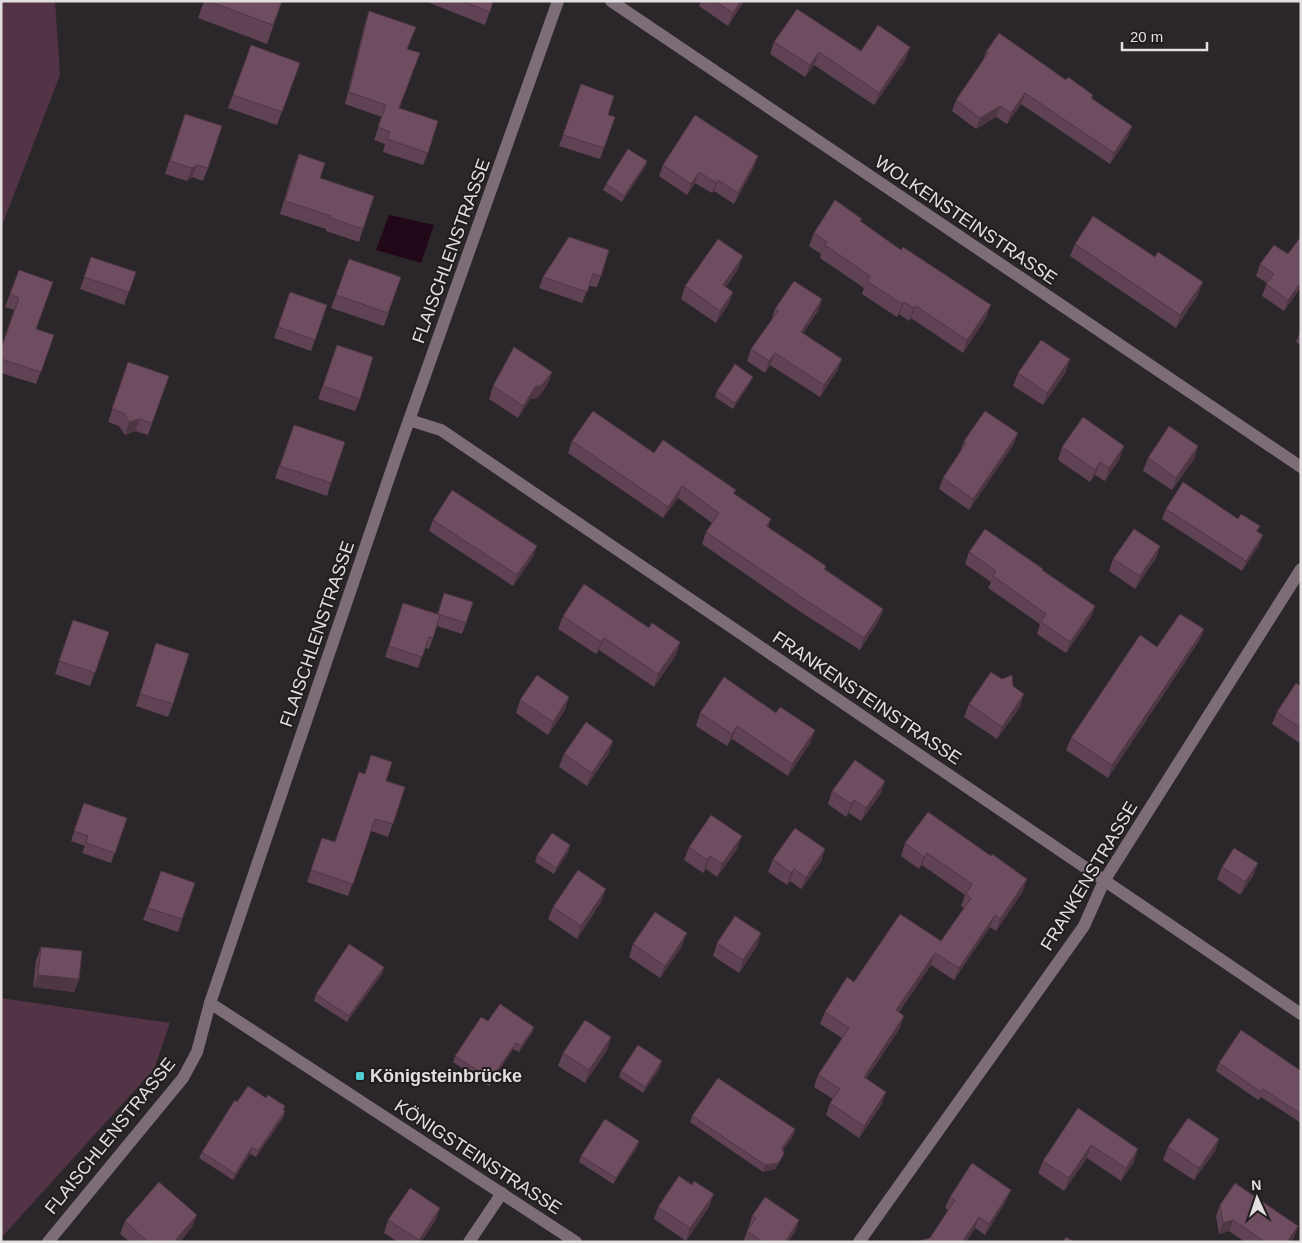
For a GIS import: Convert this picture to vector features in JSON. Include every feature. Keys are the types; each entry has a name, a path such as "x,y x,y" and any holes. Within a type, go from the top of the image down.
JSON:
{"street":[{"name":"FLAISCHLENSTRASSE","path":"48,1242 183,1078 197,1052 210,1003 409,420 558,1"},
{"name":"WOLKENSTEINSTRASSE","path":"611,1 1301,467"},
{"name":"FRANKENSTEINSTRASSE","path":"409,420 441,430 1301,1014"},
{"name":"FRANKENSTRASSE","path":"859,1242 1084,926 1104,881 1301,569"},
{"name":"KÖNIGSTEINSTRASSE","path":"210,1003 576,1242"},
{"path":"469,1242 502,1193"}],"shaded area":[{"path":"1,1 55,1 60,75 1,228"},
{"path":"389,215 434,225 421,263 376,250"},
{"path":"1,998 170,1023 154,1069 1,1238"}],"building":[{"path":"208,1 282,1 273,25"},
{"path":"462,1 493,1 490,12"},
{"path":"715,1 741,1 733,13"},
{"path":"797,9 861,51 878,25 910,47 879,93 819,52 810,65 774,42"},
{"path":"369,11 416,27 407,49 420,53 399,108 438,121 428,153 387,139 390,132 378,127 386,105 349,92"},
{"path":"999,33 1066,80 1068,77 1093,95 1091,98 1132,126 1114,153 1025,93 1011,113 1000,106 980,118 956,100 988,53 986,52"},
{"path":"251,45 300,63 282,112 233,95"},
{"path":"581,84 614,96 608,115 615,117 604,148 563,135"},
{"path":"185,114 222,126 208,168 197,165 192,168 170,161"},
{"path":"695,115 758,156 738,193 718,180 716,183 699,172 691,184 663,165"},
{"path":"628,149 647,161 624,196 606,184"},
{"path":"299,154 325,163 320,178 374,196 363,229 285,201"},
{"path":"835,200 862,219 860,221 901,250 903,247 991,305 967,340 916,306 914,308 904,302 902,304 867,281 870,276 825,245 827,242 814,233"},
{"path":"1093,216 1155,257 1158,252 1203,282 1180,315 1075,244"},
{"path":"569,237 609,250 601,276 593,274 587,292 543,277"},
{"path":"718,239 743,256 723,285 733,292 720,311 685,286"},
{"path":"1299,239 1301,240 1301,282 1288,300 1266,284 1274,274 1260,264 1274,245 1288,254"},
{"path":"91,257 136,272 129,292 84,277"},
{"path":"349,259 401,277 388,313 336,295"},
{"path":"19,270 53,282 36,329 54,335 41,372 1,359 1,349 19,298 10,294"},
{"path":"794,281 822,299 801,332 842,359 824,385 775,353 769,361 751,349 778,311 775,309"},
{"path":"290,292 327,305 315,340 278,327"},
{"path":"1041,340 1070,359 1047,393 1018,373"},
{"path":"337,345 373,357 360,399 323,386"},
{"path":"514,347 552,372 542,385 535,387 523,406 493,386"},
{"path":"128,362 169,376 152,423 140,419 129,422 124,413 112,409"},
{"path":"735,364 753,377 735,403 717,391"},
{"path":"593,411 654,453 663,440 736,490 733,493 771,519 766,526 826,566 824,569 883,609 864,638 706,532 719,513 682,486 668,507 572,441"},
{"path":"985,411 1018,433 973,499 943,478 966,443 964,441"},
{"path":"1083,417 1124,446 1109,468 1100,462 1095,470 1062,447"},
{"path":"294,425 345,442 331,483 280,466"},
{"path":"1169,426 1198,446 1176,478 1148,458"},
{"path":"1183,482 1238,519 1241,514 1260,526 1256,531 1263,535 1246,561 1166,509"},
{"path":"452,490 537,546 517,575 433,520"},
{"path":"985,529 1095,606 1070,642 1041,622 1046,614 993,576 996,571 969,552"},
{"path":"1134,529 1160,546 1140,576 1113,559"},
{"path":"584,584 649,628 652,623 680,642 658,674 604,638 601,642 563,616"},
{"path":"444,593 473,602 466,623 438,614"},
{"path":"403,603 440,615 433,638 429,637 422,657 389,646"},
{"path":"1180,614 1204,629 1112,765 1071,738 1140,635 1157,647"},
{"path":"73,620 109,632 95,673 59,661"},
{"path":"156,643 189,654 173,704 140,694"},
{"path":"991,672 1002,679 1012,675 1013,686 1024,694 1002,727 969,704"},
{"path":"537,675 569,697 553,722 520,700"},
{"path":"724,677 776,713 780,707 815,730 792,764 737,726 732,734 700,713"},
{"path":"1296,683 1301,687 1301,728 1277,712"},
{"path":"586,722 613,741 592,773 564,754"},
{"path":"371,755 392,762 386,781 405,787 393,824 375,819 353,884 311,870 322,838 335,842 359,772 365,774"},
{"path":"855,760 885,781 866,808 854,800 851,804 832,791"},
{"path":"84,803 127,818 115,853 86,843 88,836 74,831"},
{"path":"928,812 1027,879 1000,919 995,915 959,968 935,953 896,1010 904,1016 864,1077 886,1092 864,1126 830,1103 840,1089 818,1075 849,1028 825,1012 847,977 854,982 900,914 941,941 971,898 966,894 972,884 927,853 924,857 905,843"},
{"path":"711,815 742,836 722,864 710,856 707,860 689,847"},
{"path":"795,828 825,849 806,877 794,869 791,873 773,859"},
{"path":"552,833 570,845 556,868 537,855"},
{"path":"1234,848 1258,863 1245,882 1222,867"},
{"path":"578,870 606,889 581,926 553,907"},
{"path":"161,871 195,883 182,919 148,908"},
{"path":"655,912 687,933 665,966 633,944"},
{"path":"735,916 761,933 743,960 717,943"},
{"path":"349,944 384,967 349,1016 316,994"},
{"path":"41,947 82,951 79,979 38,975"},
{"path":"500,1004 534,1027 521,1046 516,1043 491,1079 455,1056 481,1017 488,1021"},
{"path":"585,1020 611,1037 589,1070 563,1053"},
{"path":"1241,1030 1301,1071 1301,1114 1263,1089 1261,1092 1219,1063"},
{"path":"638,1045 662,1061 645,1087 621,1071"},
{"path":"718,1078 795,1129 782,1148 784,1154 778,1163 765,1165 692,1116"},
{"path":"248,1086 266,1098 268,1095 285,1106 283,1110 285,1111 258,1151 252,1147 235,1174 202,1152 235,1100 237,1102"},
{"path":"1078,1108 1138,1149 1126,1168 1091,1145 1069,1178 1043,1161"},
{"path":"1188,1118 1219,1139 1199,1168 1168,1147"},
{"path":"605,1119 639,1141 616,1178 581,1156"},
{"path":"972,1163 1011,1190 989,1224 979,1217 962,1242 915,1242 930,1238 955,1200 950,1197"},
{"path":"679,1176 692,1185 694,1181 714,1194 690,1228 658,1207"},
{"path":"159,1182 197,1215 174,1242 148,1242 125,1221"},
{"path":"1235,1183 1298,1226 1287,1242 1265,1242 1233,1220 1223,1223 1220,1205"},
{"path":"410,1188 440,1208 419,1240 388,1220"},
{"path":"765,1197 799,1220 785,1242 763,1242 747,1231 756,1218 752,1216"},
{"path":"1066,1237 1074,1242 1063,1242"}],"place":[{"name":"Königsteinbrücke","path":"360,1076"}]}
